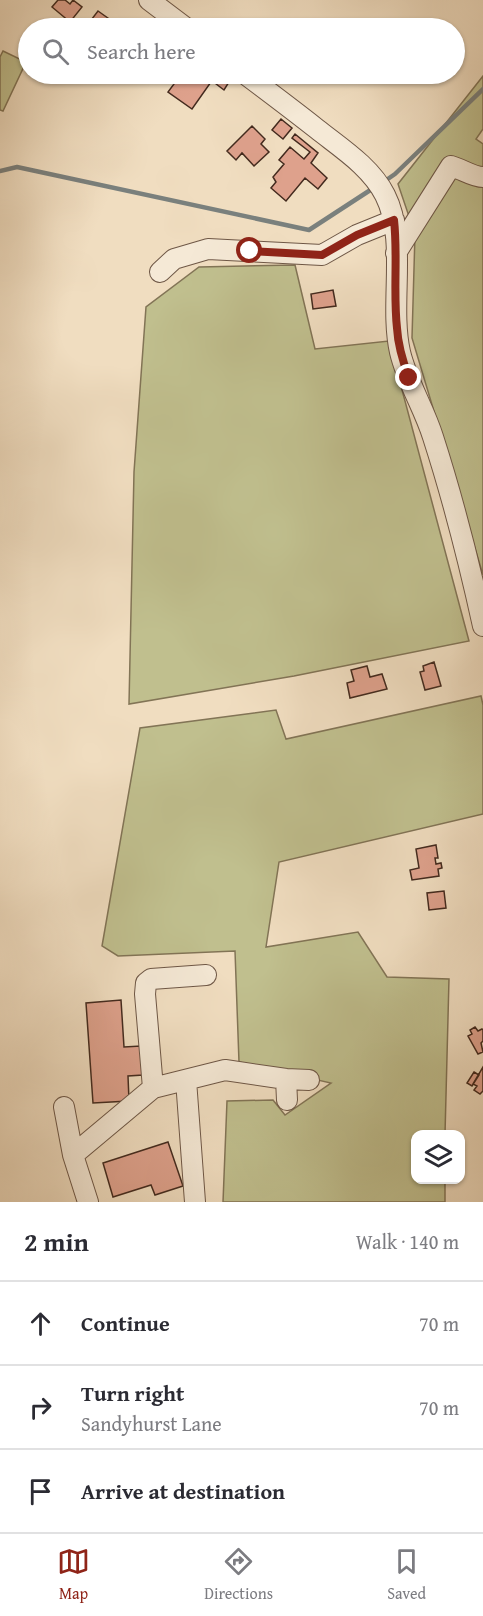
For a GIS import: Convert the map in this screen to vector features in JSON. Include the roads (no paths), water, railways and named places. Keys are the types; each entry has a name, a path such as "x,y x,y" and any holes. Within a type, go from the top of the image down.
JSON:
{"street":[{"path":"149,0 173,18"},
{"path":"258,84 347,153 379,186 394,220 397,327 400,353 432,434 462,531 483,626"},
{"path":"396,253 451,166 466,170 477,177 483,177"},
{"path":"160,272 174,259 208,249 322,255 357,235 394,220"},
{"path":"153,1088 146,983 152,979 206,975"},
{"path":"73,1155 153,1088 225,1070 309,1080"},
{"path":"286,1079 287,1100"},
{"path":"186,1080 195,1202"},
{"path":"64,1107 73,1155 88,1202"}],"waterway":[{"path":"382,183 395,174 483,89"},
{"path":"0,171 17,167 309,230 375,187"}]}
